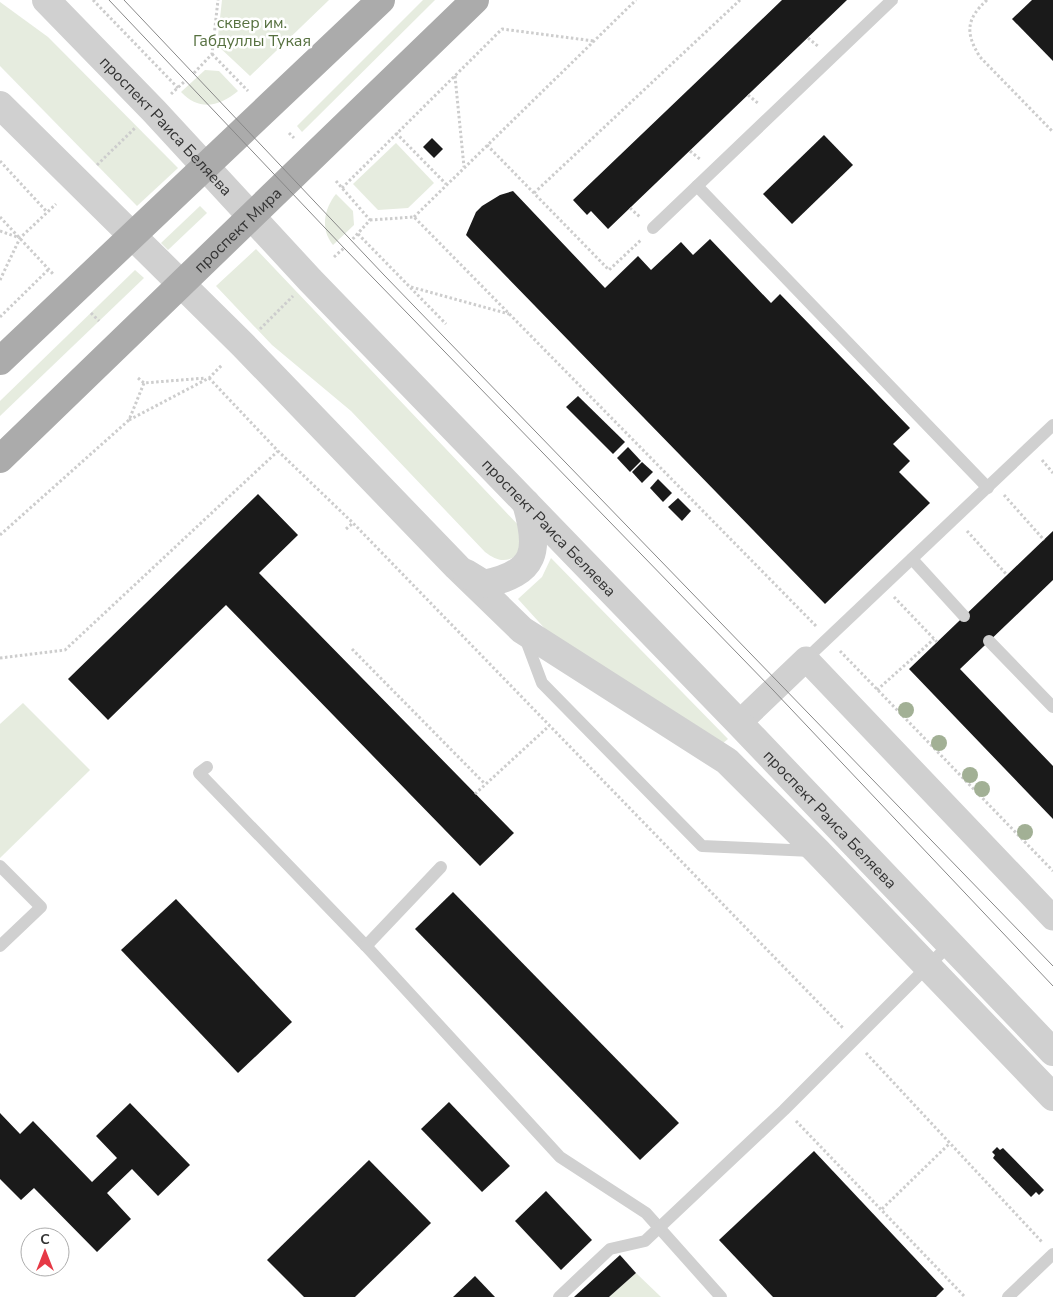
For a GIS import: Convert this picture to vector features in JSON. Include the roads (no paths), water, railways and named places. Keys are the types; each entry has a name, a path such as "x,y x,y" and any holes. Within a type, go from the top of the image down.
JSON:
{"main road":[{"path":"0,361 381,0"},
{"name":"проспект Мира","path":"0,459 475,0"}],"street":[{"name":"проспект Раиса Беляева","path":"46,0 206,167 310,280 739,723 1053,1052"},
{"name":"проспект Раиса Беляева","path":"0,105 132,237 244,345 456,566 522,630 727,761 818,851 1053,1096"},
{"path":"456,566 484,584 506,580 523,568 533,552 534,532 526,503"},
{"path":"739,723 806,659 1053,918"}],"lane":[{"path":"653,228 892,0"},
{"path":"697,186 990,485"},
{"path":"806,659 1053,425"},
{"path":"912,559 964,616"},
{"path":"522,630 542,684 702,846 818,851"},
{"path":"989,641 1053,707"},
{"path":"208,767 199,773 366,946 560,1157 646,1213 722,1297"},
{"path":"0,866 41,907 0,946"},
{"path":"366,946 441,867"},
{"path":"559,1297 610,1249 645,1241 784,1110 949,945"},
{"path":"1008,1297 1050,1250"}],"tram line":[{"path":"109,0 344,248 773,690 1053,986"},
{"path":"124,0 384,275 1053,966"}],"park label":[{"name":"сквер им. Габдуллы Тукая","path":"252,31"}]}
